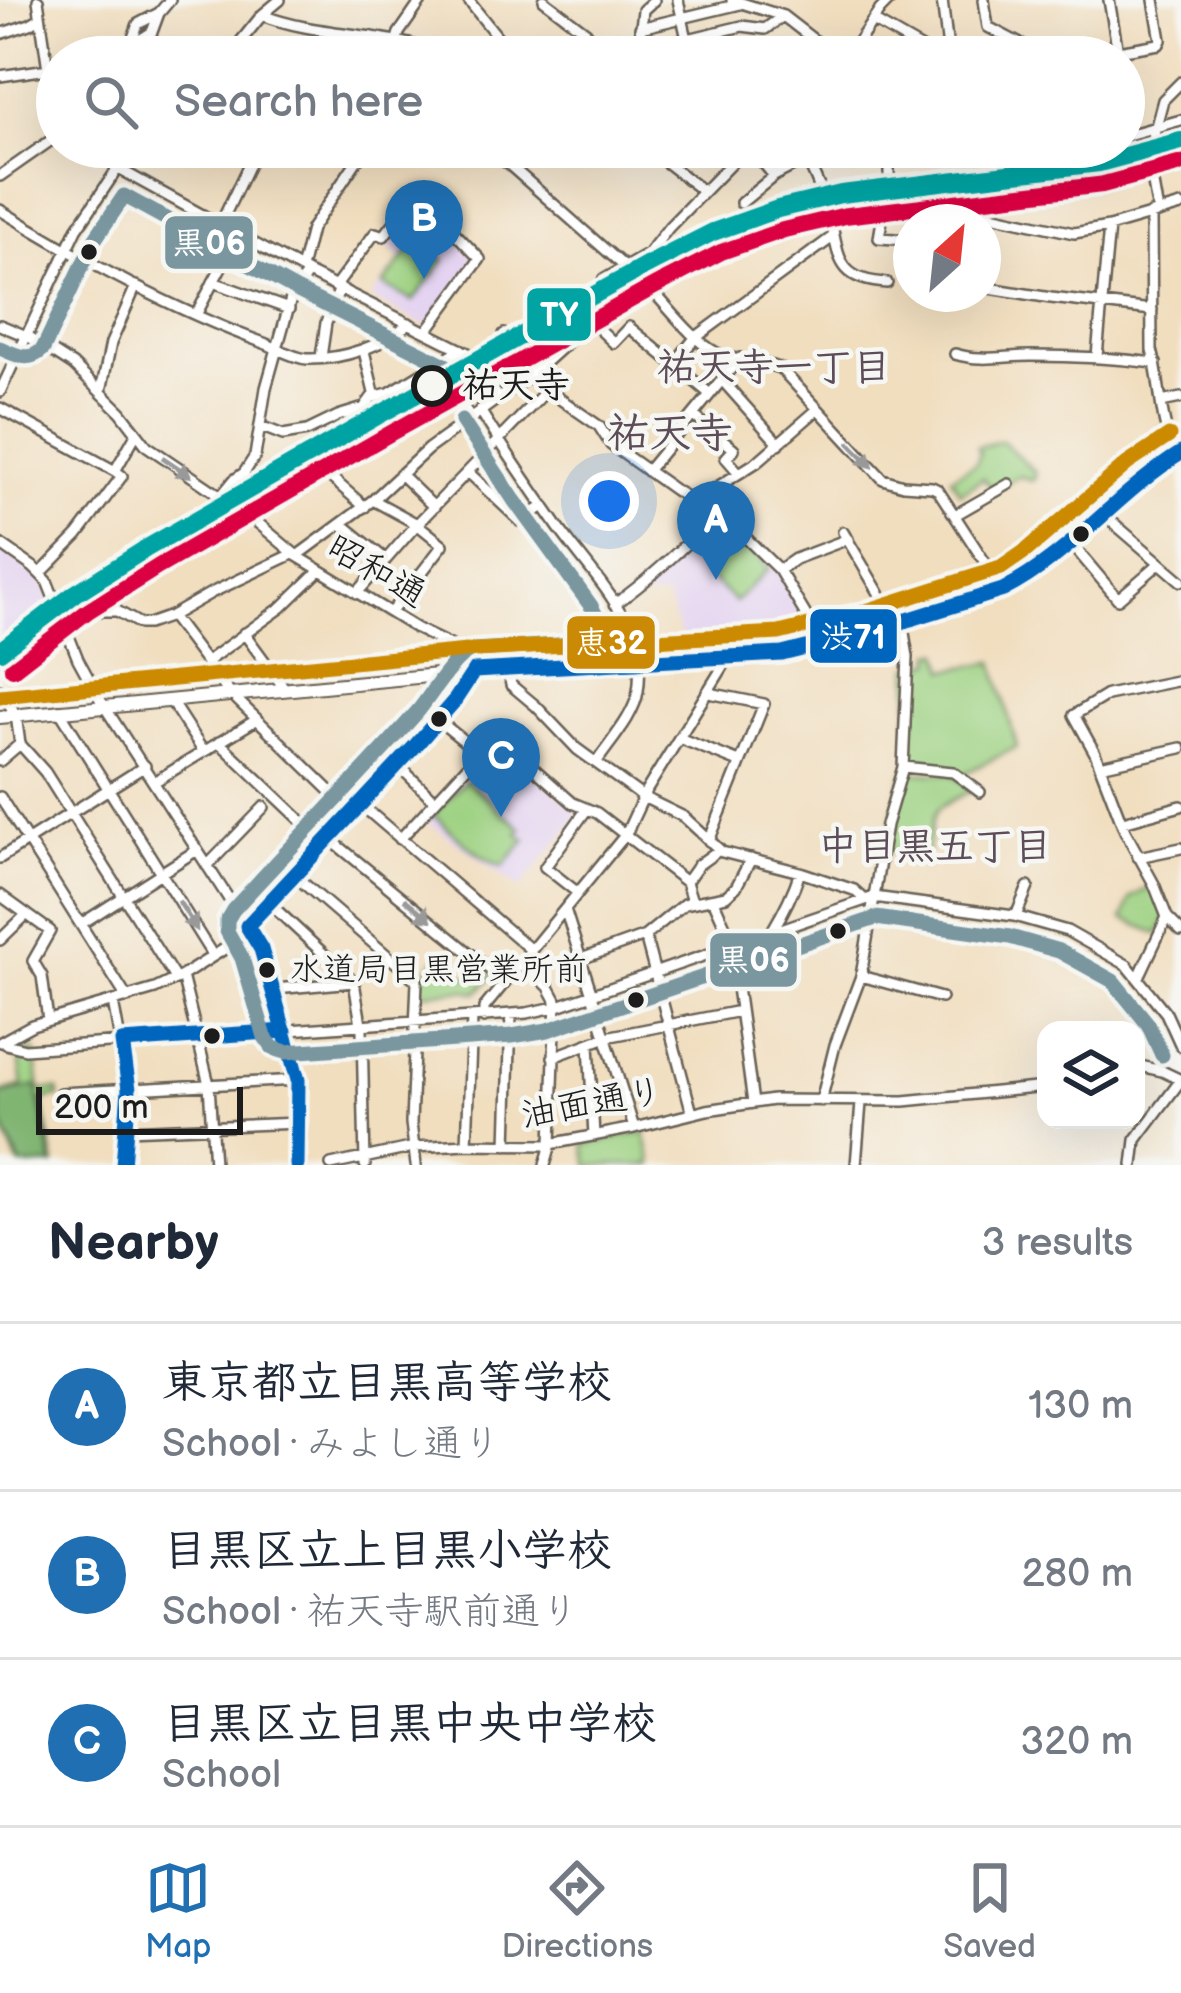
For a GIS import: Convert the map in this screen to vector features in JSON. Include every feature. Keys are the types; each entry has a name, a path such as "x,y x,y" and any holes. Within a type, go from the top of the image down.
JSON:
{"main road":[{"path":"0,717 508,668 782,654 1003,590 1035,571 1141,480 1179,454"}],"street":[{"path":"38,0 44,36"},
{"path":"150,0 159,13"},
{"path":"133,36 137,24 159,13 170,0"},
{"path":"256,0 262,15 283,23 360,36"},
{"path":"245,36 280,0"},
{"path":"397,36 422,0"},
{"path":"544,0 588,36"},
{"path":"639,36 643,10 654,0"},
{"path":"678,0 685,36"},
{"path":"871,0 880,10"},
{"path":"863,36 890,0"},
{"path":"942,0 946,36"},
{"path":"985,0 988,27 1005,36"},
{"path":"1109,0 1115,36"},
{"path":"1145,46 1160,42 1154,0"},
{"path":"473,2 498,36"},
{"path":"640,28 737,2 782,16 808,36"},
{"path":"699,36 742,26 765,29 782,16"},
{"path":"0,34 40,18"},
{"path":"873,21 899,36"},
{"path":"573,36 586,32"},
{"path":"0,76 36,73"},
{"path":"1179,454 1168,436 1152,350 1148,164 1163,100 1181,82"},
{"path":"1145,130 1181,120"},
{"path":"0,176 36,151"},
{"path":"0,159 17,164"},
{"path":"0,392 65,250 117,168 460,350 482,368 486,384 498,398"},
{"path":"221,223 246,168"},
{"path":"221,496 255,456 266,388 292,295 304,271 311,229 352,168"},
{"path":"512,168 625,267"},
{"path":"674,168 703,190"},
{"path":"612,295 603,280 648,254 726,168"},
{"path":"767,168 774,176"},
{"path":"742,203 790,168"},
{"path":"811,168 822,191 836,253 846,270 863,282 887,284"},
{"path":"889,168 879,238 893,239"},
{"path":"321,357 338,287 374,232 384,236 417,193 480,259 426,332"},
{"path":"884,205 893,206"},
{"path":"1001,222 1074,233 1181,206"},
{"path":"0,210 136,286 305,359 364,351 409,323"},
{"path":"1096,356 1108,227"},
{"path":"196,315 238,233"},
{"path":"673,365 695,338 833,236"},
{"path":"61,616 117,611 148,624 295,555 369,504 480,410 531,375 591,321 612,295 639,277 695,338 718,355 781,370 883,479 938,490 1003,590"},
{"path":"213,281 289,309"},
{"path":"101,391 111,343 136,286"},
{"path":"1001,290 1152,310"},
{"path":"591,321 614,343 628,327 710,394"},
{"name":"昭和通","path":"0,325 64,359 160,455 246,513 295,555 457,647 477,671"},
{"path":"504,334 531,375 599,426 611,445 716,514 779,570 823,644"},
{"path":"260,425 283,435 307,431 364,408 375,397 460,350"},
{"path":"364,351 375,397"},
{"path":"955,354 974,360 1096,356 1156,363"},
{"path":"646,471 740,358"},
{"path":"722,380 779,444"},
{"path":"246,513 254,495 313,461 445,398 459,399 486,384"},
{"path":"357,593 497,438 547,390"},
{"path":"1161,401 1181,398"},
{"path":"459,399 470,418"},
{"path":"0,408 122,476 78,535 41,573"},
{"path":"695,501 779,444 818,409"},
{"path":"480,410 615,604 634,641 637,699 596,763"},
{"path":"693,415 734,448 726,458 739,473"},
{"path":"115,471 136,434"},
{"path":"313,461 369,504 417,524 443,545 392,613"},
{"path":"468,472 520,521 544,506"},
{"path":"400,474 434,507"},
{"path":"955,515 1009,484"},
{"path":"0,659 110,577 157,567 183,553 205,535 220,512 233,505"},
{"path":"615,604 716,514"},
{"path":"1103,514 1181,581"},
{"path":"342,524 385,559"},
{"path":"779,570 846,536 898,622 908,657 903,767 868,897 861,976 821,1100"},
{"path":"1070,542 1118,599 1160,562"},
{"path":"0,544 47,581 78,659 261,949 298,1080 297,1165"},
{"path":"1012,561 1028,551 1035,571"},
{"path":"206,662 282,607 319,572"},
{"path":"171,616 256,719 532,950"},
{"path":"244,633 285,689"},
{"path":"467,1144 478,1018 625,835 643,796 729,657"},
{"path":"508,668 511,685 566,739 643,796 684,817 718,850 868,897 1016,916 1067,931 1109,953 1139,977 1166,1012 1181,1046"},
{"path":"2,1042 32,1024 179,978 242,935 477,671"},
{"path":"1181,680 1107,695 1074,716 1167,917 1181,931"},
{"path":"0,690 16,715 20,744 44,772 179,978 209,1084 214,1165"},
{"path":"709,693 764,704 709,841"},
{"path":"170,700 203,751"},
{"path":"59,710 213,956"},
{"path":"154,782 256,719"},
{"path":"438,720 480,754"},
{"path":"400,839 496,735 573,803 597,813 686,882 692,901"},
{"path":"680,738 739,762"},
{"path":"219,742 328,841 505,982"},
{"path":"0,760 20,744"},
{"path":"1100,766 1181,748"},
{"path":"397,764 435,801"},
{"path":"0,858 145,766"},
{"path":"903,767 952,772 980,792"},
{"path":"0,797 127,998"},
{"path":"1123,822 1181,806"},
{"path":"207,866 264,807"},
{"path":"578,892 545,867 587,809"},
{"path":"1138,857 1181,848"},
{"path":"81,924 197,850"},
{"path":"686,882 718,850"},
{"path":"581,959 644,936 692,901 733,892 751,859"},
{"path":"736,983 775,929 800,872"},
{"path":"295,876 416,981 411,1123 416,1165"},
{"path":"1016,916 1028,887"},
{"path":"2,1042 25,1049 511,1016 555,1006 868,897"},
{"path":"0,910 5,898 50,931 33,961 42,976 48,1020"},
{"path":"713,899 732,944 753,1103"},
{"path":"268,903 354,982 361,1026 365,1160"},
{"path":"565,910 634,1128"},
{"path":"0,940 27,914"},
{"path":"1139,977 1167,917"},
{"path":"644,936 692,1114"},
{"path":"522,961 556,1000 551,1144 544,1165"},
{"path":"861,976 941,998"},
{"path":"275,989 354,982"},
{"path":"113,1002 129,1089 123,1165"},
{"path":"553,1057 606,1037 740,1011"},
{"path":"507,1145 511,1016"},
{"path":"589,1044 594,1136"},
{"path":"1133,1165 1136,1140 1181,1080 1145,1067"},
{"path":"60,1093 298,1080"},
{"name":"油面通り","path":"331,1165 415,1147 551,1144 773,1100 861,1103 1037,1089"},
{"path":"856,1165 861,1103"},
{"path":"126,1130 298,1123"}],"shaded area":[{"path":"418,197 476,259 426,326 371,298 401,258 383,241"},
{"path":"720,519 778,572 814,630 780,637 780,647 686,652 667,597 648,598 640,588 712,520"},
{"path":"0,549 40,578 53,603 0,643"},
{"path":"498,743 579,815 520,888 423,819"}],"green space":[{"path":"421,235 444,260 413,301 383,285"},
{"path":"1002,441 1035,472 1035,478 1019,476 994,491 983,478 960,493 951,477 976,463 977,447"},
{"path":"713,523 719,523 769,568 735,602 684,553"},
{"path":"941,652 946,670 994,662 1017,747 961,775 942,767 908,765 910,667 933,662 933,653"},
{"path":"904,772 952,774 973,790 936,813 926,854 884,850"},
{"path":"466,780 522,829 518,834 526,840 503,866 475,851 433,815"},
{"path":"1153,885 1167,917 1159,934 1123,919 1131,898"},
{"path":"438,956 468,977 480,964 493,976 477,993 418,993 418,981"},
{"path":"18,1051 35,1051 40,1090 58,1090 59,1097 42,1100 55,1165 19,1165 0,1122 0,1093 23,1086"},
{"path":"36,1086 53,1165 21,1165 0,1120 0,1095"},
{"path":"645,1132 652,1165 588,1165 584,1145"}],"transit line":[{"name":"TY","path":"1145,151 1181,141"},
{"name":"TY","path":"13,668 88,610 158,566 721,251 845,215 1102,184 1181,163"},
{"name":"TY","path":"0,651 76,593 147,548 713,232 841,194 1057,168"},
{"name":"黒06","path":"0,348 27,357 43,349 95,239 124,196 455,370 470,392 459,400"},
{"name":"黒06","path":"462,421 591,606 610,642 466,653 233,910 227,931 242,958 265,1037 273,1048 286,1052 548,1030 876,918 1010,937 1059,951 1113,981 1148,1024 1162,1055"},
{"name":"恵32","path":"0,696 477,650 779,633 1001,568 1127,464 1169,436"},
{"name":"渋71","path":"474,671 782,654 866,633 1003,590 1028,576 1181,453"},
{"name":"渋71","path":"247,926 416,745 474,671"},
{"name":"渋71","path":"247,926 261,949 298,1080 297,1165"},
{"name":"渋71","path":"122,1042 285,1031"},
{"name":"渋71","path":"122,1042 129,1089 123,1165"}],"place":[{"name":"目黒区立上目黒小学校","path":"424,279"},
{"name":"祐天寺","path":"432,386"},
{"name":"東京都立目黒高等学校","path":"716,580"},
{"name":"目黒区立目黒中央中学校","path":"501,817"},
{"name":"水道局目黒営業所前","path":"267,970"}],"district":[{"name":"祐天寺一丁目","path":"774,368"},
{"name":"祐天寺","path":"670,434"},
{"name":"中目黒五丁目","path":"935,847"}]}
